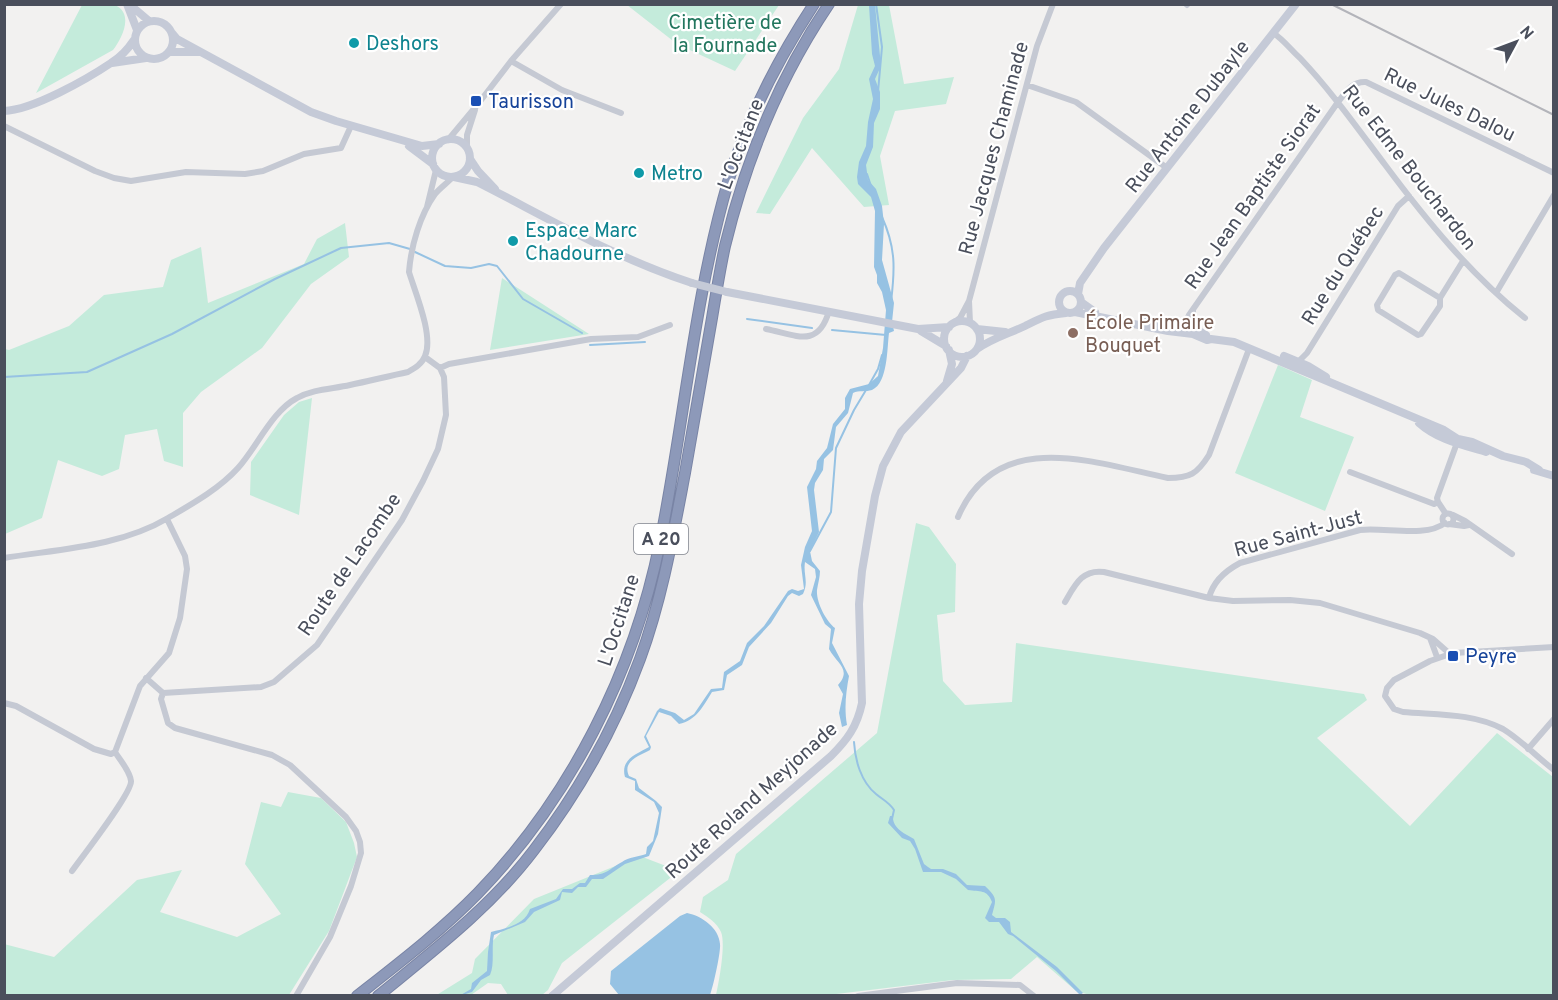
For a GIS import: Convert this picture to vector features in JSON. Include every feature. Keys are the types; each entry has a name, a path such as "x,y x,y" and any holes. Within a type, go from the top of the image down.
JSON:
{"highway":[{"name":"L'Occitane","path":"357,996 442,927 501,868 553,800 577,762 604,710 626,659 643,609 660,544 712,242 729,179 752,118 773,73 793,35 814,4"},
{"name":"L'Occitane","path":"378,996 453,934 533,852 600,749 619,708 640,660 673,538 725,248 742,183 763,124 804,41 829,4"}],"main road":[{"path":"128,4 149,21 163,22 177,39 205,52 296,104 351,126 422,146 459,141 467,148 470,159 478,171 502,195"},
{"path":"4,111 36,102 112,63 126,51 134,40 137,30 128,4"},
{"name":"Rue Antoine Dubayle","path":"1071,312 1079,298 1080,283 1104,248 1296,4"},
{"path":"137,30 149,21"},
{"path":"169,52 173,43 172,33"},
{"path":"134,40 138,50 146,58"},
{"path":"112,63 158,58 169,52 205,52"},
{"path":"399,140 416,150 440,174 477,182 610,251 666,275 728,292 918,329 950,325 961,321 974,326 1008,332"},
{"path":"434,167 433,153 443,142"},
{"path":"453,177 459,176 467,169 470,159"},
{"name":"Rue Antoine Dubayle","path":"1042,316 1071,287 1097,252 1104,248"},
{"path":"1121,318 1060,309 1061,295 1071,290 1096,312 1152,324 1197,330 1211,339"},
{"path":"918,329 957,356 967,356 1008,332 1025,326 1042,316 1071,312"},
{"path":"1152,324 1175,333 1193,334 1207,340 1234,342 1252,350 1260,348 1270,351 1330,381 1444,430 1457,441 1472,442 1503,456 1526,462 1554,476"},
{"path":"946,384 952,364 945,336 950,325"},
{"path":"974,326 980,339 976,350"},
{"name":"Route Roland Meyjonade","path":"552,996 831,756 853,731 862,704 859,604 862,571 875,496 884,466 902,432 961,368 967,356"}],"street":[{"path":"443,142 478,104 511,61 561,4"},
{"name":"Rue Jacques Chaminade","path":"950,325 960,318 969,301 1037,46 1053,4"},
{"name":"Rue Edme Bouchardon","path":"1273,33 1311,70 1338,102 1409,196 1463,261 1525,318"},
{"path":"511,61 562,90 621,113"},
{"name":"Rue Jules Dalou","path":"1338,102 1351,86 1358,81 1366,82 1554,173"},
{"path":"1027,84 1076,102 1167,168"},
{"name":"Rue Jean Baptiste Siorat","path":"1180,327 1185,324 1193,309 1338,102"},
{"path":"467,148 467,135 478,104"},
{"path":"4,126 95,171 131,181 186,172 245,174 263,171 304,154 340,148 351,126"},
{"path":"427,208 434,167"},
{"path":"4,558 123,538 167,519 226,480 255,447 278,414 297,398 316,391 408,372 420,364 425,357 428,340 410,272 410,261 427,208 436,192 453,177"},
{"path":"1496,293 1554,195"},
{"name":"Rue du Québec","path":"1295,364 1307,353 1398,207 1409,196"},
{"path":"1440,298 1399,273 1395,275 1377,305 1378,310 1418,335 1422,334 1440,306 1440,298 1463,261"},
{"name":"Rue Jacques Chaminade","path":"969,301 974,326"},
{"name":"Rue Jean Baptiste Siorat","path":"1193,309 1193,321 1197,330"},
{"path":"766,329 814,336 822,329 829,312"},
{"path":"425,357 440,368 458,362 564,343 591,339 638,338 670,325"},
{"path":"958,517 964,502 988,477 1027,459 1058,456 1168,478 1192,475 1209,455 1252,350"},
{"name":"Rue du Québec","path":"1307,353 1307,369"},
{"name":"Route de Lacombe","path":"163,693 261,687 274,682 317,645 402,520 438,449 446,415 444,377 440,368"},
{"path":"1457,441 1437,492 1438,502 1449,514 1465,521 1512,554"},
{"path":"1350,472 1434,504 1438,502"},
{"path":"1422,498 1437,492"},
{"path":"1447,524 1443,518 1449,514"},
{"path":"115,752 136,695 146,678 173,647 180,618 187,569 185,556 167,519"},
{"name":"Rue Saint-Just","path":"1209,598 1219,578 1240,563 1360,530 1416,531 1439,528 1447,524 1469,525"},
{"path":"1065,602 1081,577 1098,571 1209,598 1233,601 1290,600 1320,603 1420,633 1450,654"},
{"path":"1430,638 1437,657"},
{"path":"1554,647 1450,654 1437,657 1389,684 1385,696 1394,710 1469,717 1489,722 1505,730 1554,770"},
{"path":"146,678 163,693 161,699 168,723 175,728 272,755 290,765 346,817 356,831 361,853 351,886 330,937 296,996"},
{"path":"4,703 16,706 94,749 111,754 115,752"},
{"path":"1528,749 1554,719"},
{"path":"72,872 131,785 130,777 115,752"},
{"path":"858,996 905,988 957,983 1020,985 1034,996"}],"green space":[{"path":"108,4 121,9 124,14 125,27 119,40 113,50 36,93 82,5"},
{"name":"Cimetière de la Fournade","path":"627,5 779,5 735,71 677,44"},
{"path":"858,5 889,5 904,84 954,77 946,104 895,111 880,156 889,205 864,207 812,148 770,214 756,213 803,118 839,69"},
{"path":"345,223 349,257 311,284 262,348 201,392 183,413 183,467 164,461 157,429 125,435 119,469 102,476 58,460 42,518 5,534 5,349 9,350 69,326 104,295 163,287 171,260 201,247 208,303 304,264 317,239"},
{"path":"502,278 589,334 490,350"},
{"path":"1278,365 1312,380 1300,417 1354,437 1325,511 1235,473"},
{"path":"312,398 299,515 250,495 251,462 284,415 299,402"},
{"path":"916,523 929,527 956,564 955,612 937,615 943,681 965,705 1012,702 1016,643 1364,694 1367,700 1317,738 1410,826 1497,733 1553,777 1553,995 1090,995 1076,991 1037,957 1011,979 953,980 828,995 716,995 723,945 721,932 717,926 700,912 703,897 728,880 736,854 877,733"},
{"path":"288,792 321,798 346,822 357,857 329,931 289,995 5,995 4,944 54,957 137,880 182,870 160,912 237,937 281,914 245,864 261,802 281,807"},
{"path":"640,856 679,871 562,963 548,990 542,995 508,995 501,984 488,983 471,995 435,996 472,973 475,959 534,899"}],"water":[{"path":"869,5 875,5 881,66 875,79 880,92 880,109 874,123 873,147 866,165 868,180 876,189 882,206 884,224 882,260 894,303 892,322 894,331 889,333 886,364 881,380 872,390 853,393 848,413 836,427 833,450 824,459 823,470 815,483 819,532 810,551 812,561 820,571 818,600 825,616 835,628 832,643 849,676 846,700 847,725 842,727 839,713 843,694 838,685 844,675 842,667 829,649 831,629 825,624 811,595 816,577 815,569 805,562 806,585 803,594 799,596 792,593 788,596 771,623 749,647 742,665 727,675 724,690 712,692 699,712 685,722 679,724 671,716 659,712 646,736 650,750 637,757 628,766 629,776 636,779 639,788 662,807 658,834 649,856 625,864 603,879 592,879 586,887 578,887 572,893 562,892 560,900 534,912 525,922 494,935 490,975 481,980 472,992 459,996 471,989 472,983 487,971 491,932 519,922 524,919 530,909 556,899 563,889 572,889 580,883 585,883 590,875 604,873 625,860 646,854 647,847 653,841 659,813 654,802 635,790 635,781 625,777 627,761 649,747 644,737 660,708 675,713 684,720 694,714 711,689 722,688 724,672 740,661 747,643 764,626 788,591 804,589 801,565 812,531 807,487 816,469 817,461 827,448 833,424 845,409 845,398 850,389 869,384 878,376 883,348 886,310 874,267 875,211 871,197 858,184 857,177 859,162 866,146 873,99 869,79 875,66 872,54"},
{"path":"890,816 893,816 900,830 914,839 924,864 928,867 956,874 967,885 985,886 995,899 992,915 996,918 1005,918 1010,922 1011,932 1057,967 1083,993 1080,995 1056,971 1008,934 999,922 989,922 985,918 992,902 985,893 968,890 956,879 941,872 923,872 910,841 902,838 888,823"},
{"path":"687,913 709,924 719,938 719,954 710,995 619,995 610,984 611,971 680,916"}],"waterway":[{"path":"876,4 882,47 878,92"},
{"path":"867,174 871,186"},
{"path":"882,217 892,249 891,302"},
{"path":"4,377 87,372 172,334 275,279 341,248 389,243 410,249"},
{"path":"415,252 445,266 471,268 489,264 497,266 523,299 582,333"},
{"path":"747,319 812,328"},
{"path":"832,330 886,335"},
{"path":"590,345 645,342"},
{"path":"869,385 878,369 882,355"},
{"path":"810,551 831,512 836,448 866,390"},
{"path":"854,742 857,763 863,777 871,789 894,810 892,819"}],"railway":[{"path":"1331,4 1554,115"}],"place":[{"name":"Deshors","path":"354,43"},
{"name":"Taurisson","path":"476,101"},
{"name":"Metro","path":"639,173"},
{"name":"Espace Marc Chadourne","path":"513,241"},
{"name":"École Primaire Bouquet","path":"1073,333"},
{"name":"Peyre","path":"1453,656"}]}
